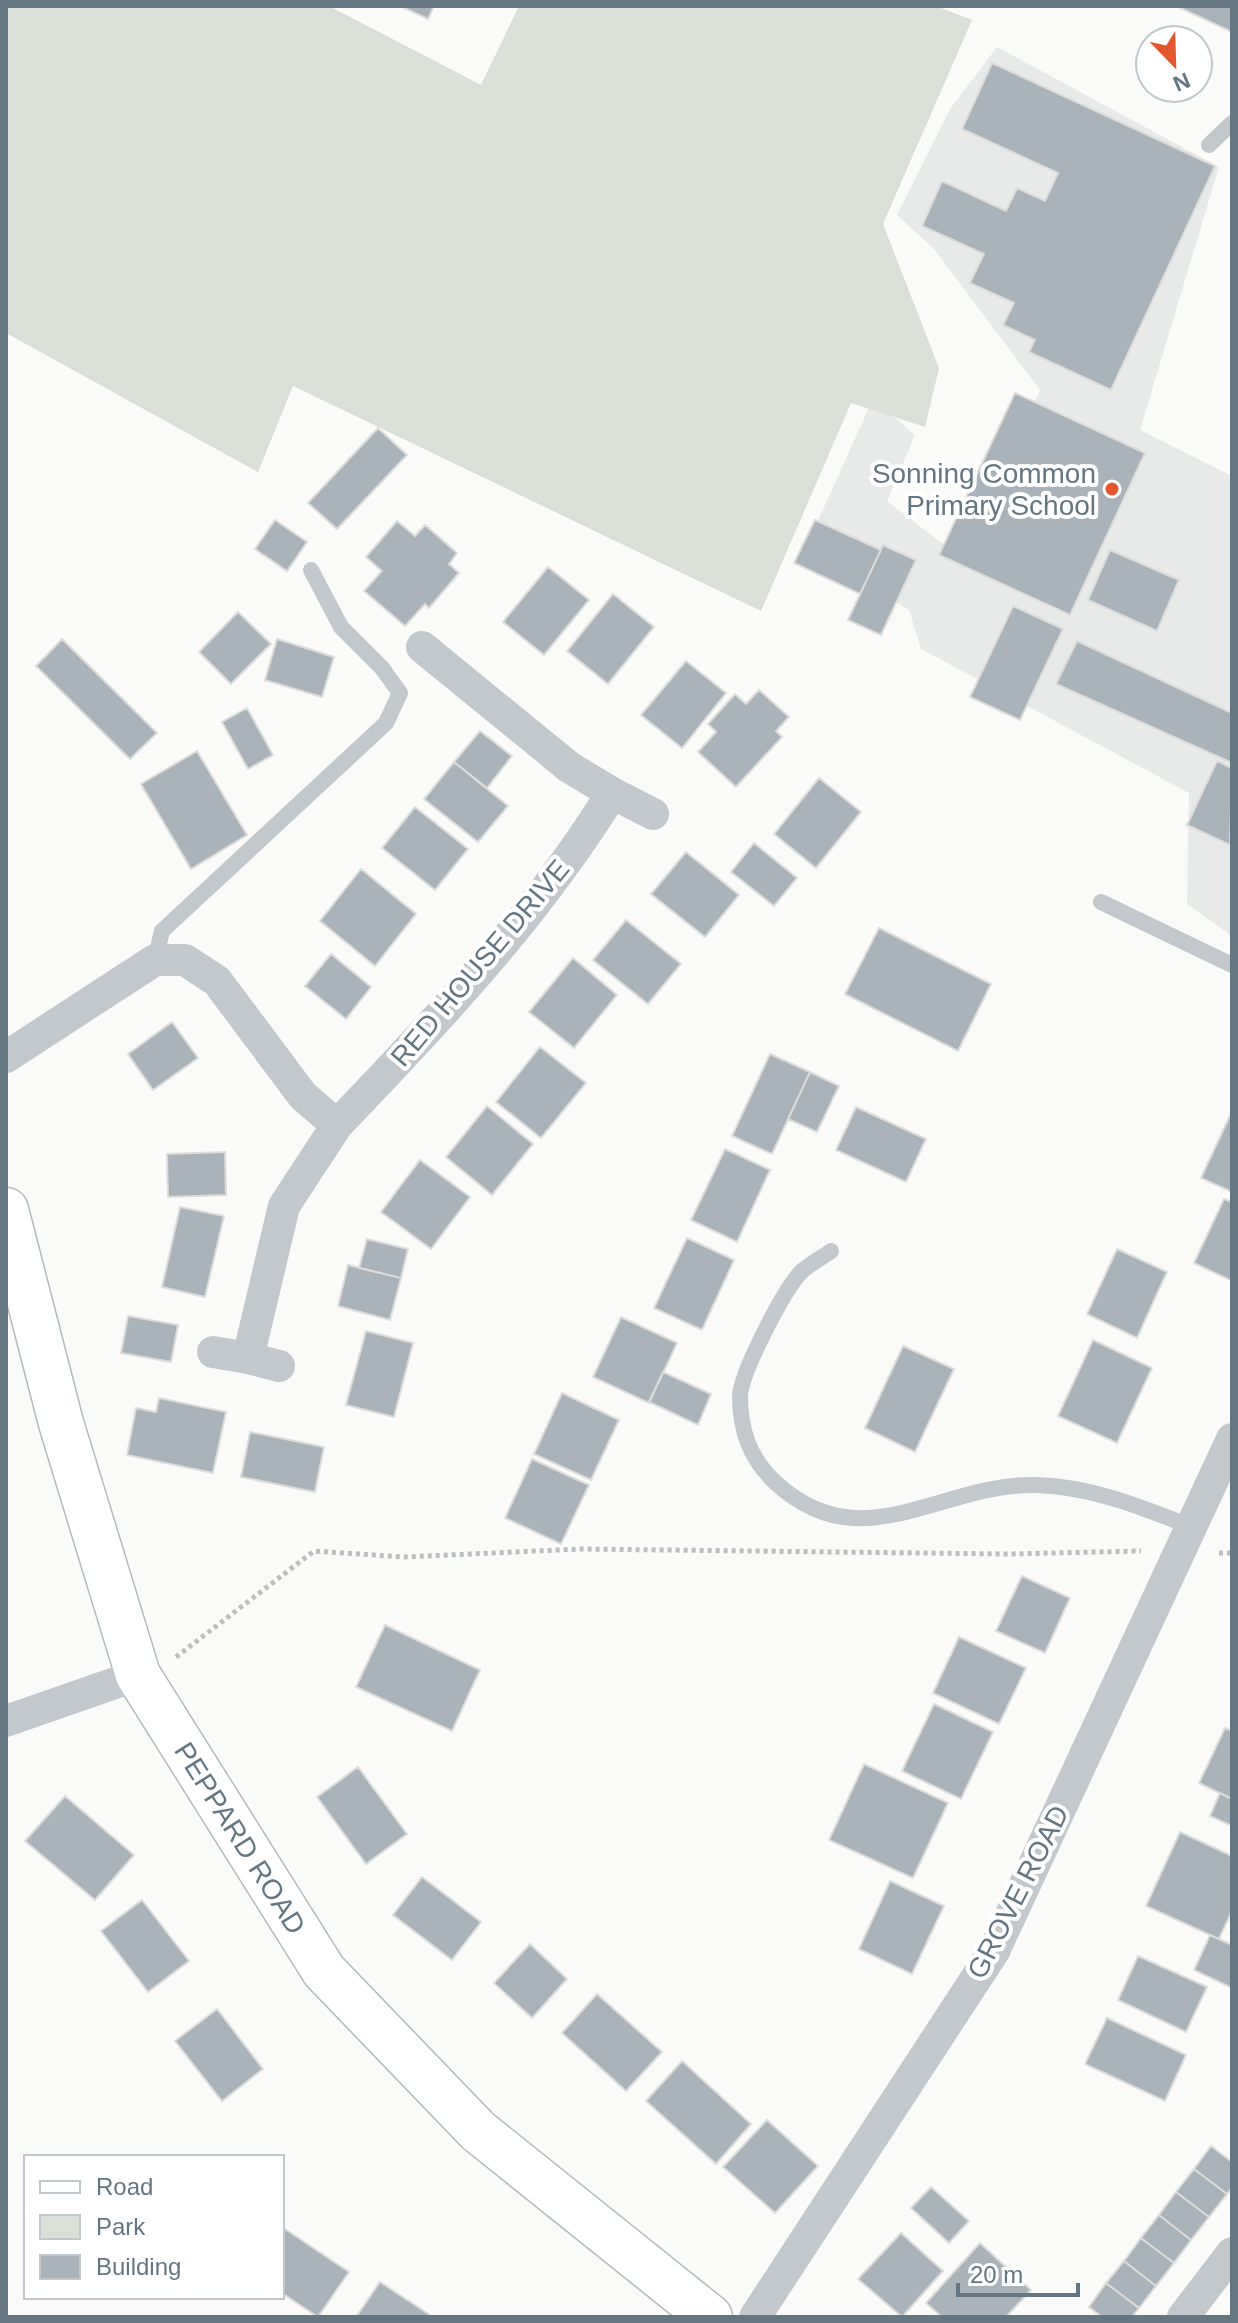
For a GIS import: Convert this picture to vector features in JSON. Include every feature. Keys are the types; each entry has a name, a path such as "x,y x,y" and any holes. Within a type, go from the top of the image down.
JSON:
{"main road":[{"name":"PEPPARD ROAD","path":"6,1210 61,1423 141,1682 324,1971 478,2131 710,2317"}],"street":[{"path":"422,647 569,767 653,814"},
{"name":"RED HOUSE DRIVE","path":"248,1358 284,1206 337,1125 435,1024 581,845 612,793"},
{"path":"6,1057 155,960 185,960 217,981 303,1096 337,1125"},
{"path":"213,1352 279,1366"},
{"name":"GROVE ROAD","path":"755,2317 994,1951 1232,1439"},
{"path":"6,1721 141,1682"},
{"path":"1183,2317 1232,2253"}],"lane":[{"path":"1209,145 1232,123"},
{"path":"155,960 162,931 386,723 400,693 382,668 341,627 311,570"},
{"path":"1101,902 1232,965"},
{"path":"831,1251 801,1272 749,1361 740,1390 740,1420 748,1447 763,1471 783,1489 805,1506 828,1515 855,1519 888,1519 969,1493 1034,1485 1079,1489 1129,1502 1186,1539"}],"path":[{"path":"141,1682 314,1551 404,1557 580,1549 1008,1554 1186,1539"}],"shaded area":[{"name":"Sonning Common Primary School","path":"997,47 1219,167 1140,430 1232,476 1232,936 1187,904 1189,793 921,649 909,610 806,547 873,399 915,435 887,501 960,557 1040,390 934,249 897,215 950,109"}],"green space":[{"path":"6,6 329,6 481,85 519,6 936,6 972,20 883,224 939,368 925,427 851,403 761,611 293,386 258,472 6,333"}],"building":[{"path":"400,6 434,6 428,19"},
{"path":"1176,6 1232,6 1232,32"},
{"path":"992,63 1215,166 1111,390 1029,352 1035,340 1003,325 1014,303 970,283 984,254 922,226 942,181 1006,211 1017,188 1045,201 1058,173 962,129"},
{"path":"1015,393 1145,453 1070,615 939,555"},
{"path":"378,428 407,455 337,529 308,503"},
{"path":"275,520 307,542 287,571 255,549"},
{"path":"815,520 881,550 860,594 794,563"},
{"path":"397,521 415,536 425,525 457,553 449,564 459,573 429,608 425,604 405,626 364,591 382,571 366,557"},
{"path":"883,545 916,560 881,635 848,620"},
{"path":"1110,550 1179,580 1157,631 1088,600"},
{"path":"548,567 589,600 544,655 503,622"},
{"path":"613,594 654,627 608,684 567,651"},
{"path":"1013,606 1063,629 1020,720 970,697"},
{"path":"238,612 271,644 231,684 199,652"},
{"path":"62,639 157,733 130,759 36,666"},
{"path":"277,639 334,657 322,697 265,680"},
{"path":"1077,641 1232,713 1232,763 1056,684"},
{"path":"686,661 726,693 682,748 641,715"},
{"path":"759,690 789,717 776,731 782,737 736,787 698,752 716,732 708,724 735,694 746,704"},
{"path":"247,708 273,755 248,769 222,722"},
{"path":"480,731 512,756 487,788 454,762"},
{"path":"197,751 247,835 191,869 141,784"},
{"path":"1217,761 1232,768 1230,845 1187,825"},
{"path":"454,762 508,806 478,842 424,799"},
{"path":"819,778 861,812 816,868 774,834"},
{"path":"415,807 468,849 435,890 382,848"},
{"path":"754,843 797,878 774,906 731,872"},
{"path":"686,852 739,895 705,937 651,894"},
{"path":"361,869 416,914 375,966 320,921"},
{"path":"626,920 681,964 648,1004 593,960"},
{"path":"879,928 991,984 958,1051 845,994"},
{"path":"331,954 371,987 346,1019 305,986"},
{"path":"573,958 617,995 574,1048 529,1012"},
{"path":"172,1022 198,1058 153,1090 128,1054"},
{"path":"540,1047 586,1083 541,1138 496,1102"},
{"path":"770,1054 810,1072 772,1154 732,1136"},
{"path":"810,1072 839,1086 817,1132 788,1119"},
{"path":"487,1106 533,1144 492,1195 446,1157"},
{"path":"856,1107 926,1139 906,1182 836,1150"},
{"path":"1232,1111 1232,1192 1201,1178"},
{"path":"725,1149 770,1170 737,1242 691,1220"},
{"path":"225,1152 226,1195 168,1197 167,1154"},
{"path":"420,1160 470,1197 431,1249 381,1212"},
{"path":"1224,1199 1232,1202 1232,1281 1194,1263"},
{"path":"180,1207 224,1216 205,1297 162,1287"},
{"path":"687,1238 734,1260 702,1330 654,1308"},
{"path":"367,1239 408,1249 401,1278 359,1268"},
{"path":"1117,1249 1167,1272 1137,1338 1087,1314"},
{"path":"348,1265 401,1278 390,1320 338,1306"},
{"path":"128,1316 178,1325 171,1362 121,1353"},
{"path":"621,1317 677,1343 649,1403 593,1377"},
{"path":"366,1331 413,1343 394,1417 346,1405"},
{"path":"1093,1340 1152,1368 1117,1443 1058,1416"},
{"path":"903,1346 954,1369 915,1452 865,1428"},
{"path":"663,1372 711,1394 698,1425 649,1402"},
{"path":"562,1393 619,1420 591,1480 534,1454"},
{"path":"159,1398 226,1412 213,1473 127,1455 136,1408 156,1412"},
{"path":"250,1432 324,1447 315,1492 241,1477"},
{"path":"532,1459 589,1485 561,1544 505,1518"},
{"path":"1022,1576 1070,1598 1045,1653 996,1631"},
{"path":"385,1625 480,1670 452,1731 356,1687"},
{"path":"959,1637 1026,1668 999,1724 933,1693"},
{"path":"934,1704 993,1732 961,1799 902,1771"},
{"path":"1225,1728 1232,1731 1232,1799 1199,1783"},
{"path":"864,1764 948,1803 913,1878 829,1840"},
{"path":"358,1767 407,1834 366,1864 317,1797"},
{"path":"1220,1793 1232,1799 1232,1826 1210,1816"},
{"path":"65,1796 134,1855 95,1900 25,1841"},
{"path":"1180,1832 1232,1856 1232,1911 1219,1939 1146,1906"},
{"path":"422,1877 481,1922 452,1960 393,1915"},
{"path":"890,1881 944,1906 912,1974 859,1949"},
{"path":"142,1900 189,1961 148,1992 101,1931"},
{"path":"1210,1935 1232,1945 1232,1988 1194,1970"},
{"path":"530,1944 567,1979 532,2018 494,1983"},
{"path":"1138,1956 1207,1987 1186,2032 1118,2000"},
{"path":"597,1994 662,2052 626,2091 562,2033"},
{"path":"217,2009 263,2069 222,2101 175,2041"},
{"path":"1107,2018 1186,2055 1165,2101 1085,2064"},
{"path":"682,2061 751,2124 716,2164 646,2101"},
{"path":"767,2120 818,2166 775,2213 723,2167"},
{"path":"1211,2146 1232,2162 1232,2187 1227,2194 1194,2169"},
{"path":"1194,2169 1227,2194 1209,2217 1176,2192"},
{"path":"931,2187 969,2221 949,2243 911,2208"},
{"path":"1176,2192 1209,2217 1191,2240 1159,2215"},
{"path":"1159,2215 1191,2240 1174,2263 1141,2238"},
{"path":"284,2228 349,2272 318,2317 284,2294"},
{"path":"901,2233 943,2271 902,2317 858,2279"},
{"path":"1141,2238 1174,2263 1156,2286 1124,2261"},
{"path":"980,2243 1031,2290 1006,2317 942,2317 926,2303"},
{"path":"1124,2261 1156,2286 1139,2308 1106,2283"},
{"path":"380,2282 433,2317 356,2317"},
{"path":"1106,2283 1139,2308 1132,2317 1102,2317 1089,2307"}],"place":[{"name":"Sonning Common Primary School","path":"1112,489"}]}
